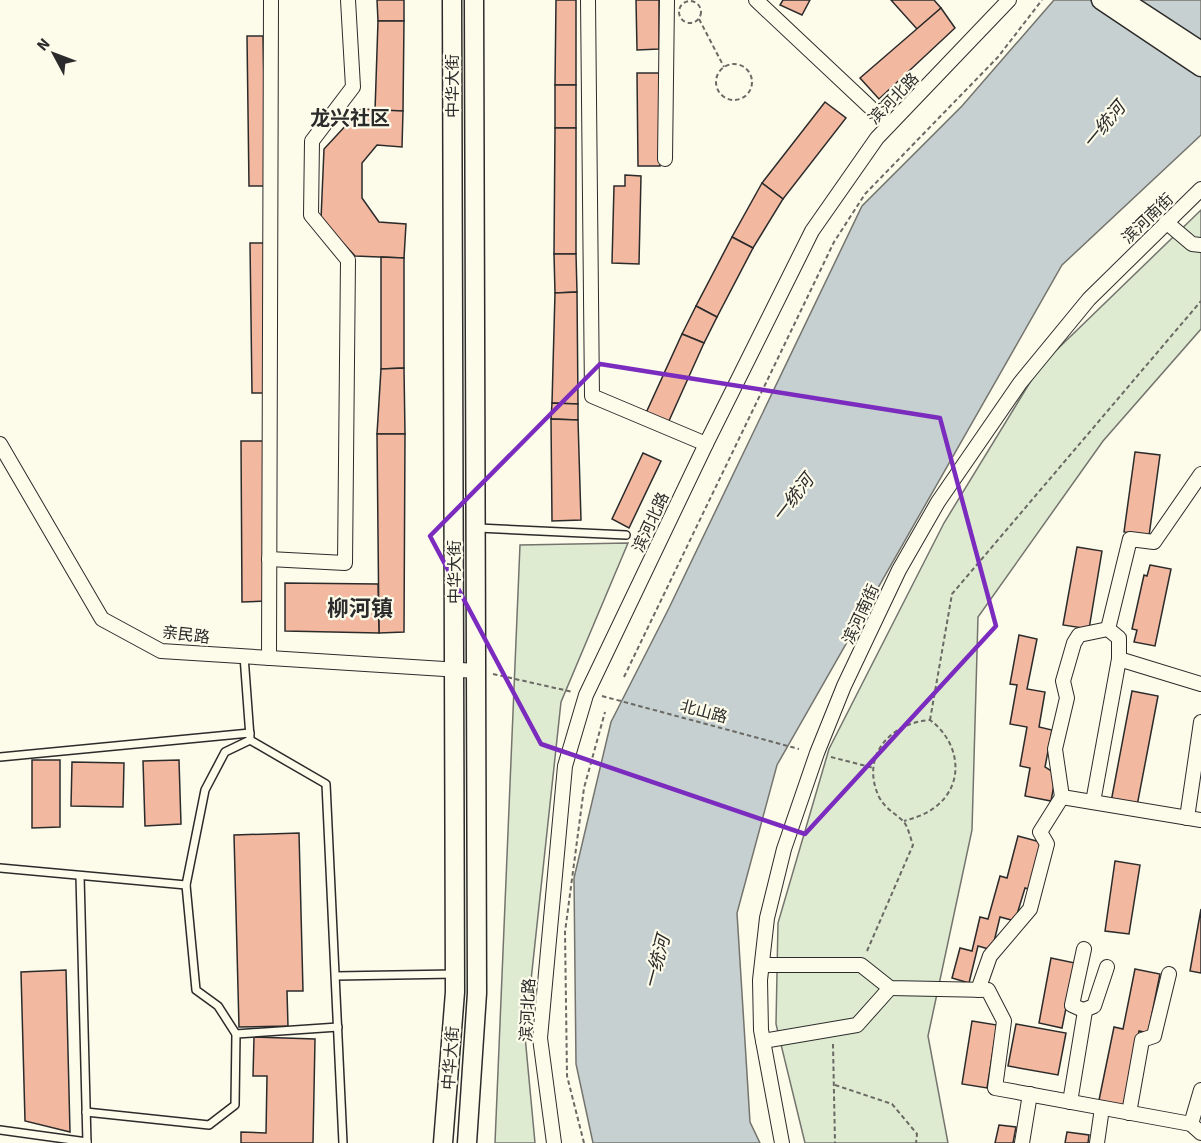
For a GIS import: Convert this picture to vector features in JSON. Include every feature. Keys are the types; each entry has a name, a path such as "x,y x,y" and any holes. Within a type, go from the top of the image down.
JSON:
{"main road":[{"name":"中华大街","path":"443,1143 454,974 452,0"},
{"name":"中华大街","path":"467,1143 477,993 474,0"},
{"path":"1101,0 1201,68"},
{"path":"1123,0 1201,51"}],"street":[{"path":"269,658 271,0"},
{"path":"270,559 345,563 348,260 311,215 311,204 312,141 353,87 348,0"},
{"path":"588,0 592,396 706,444"},
{"path":"665,159 667,0"},
{"path":"756,0 889,125"},
{"name":"滨河北路","path":"554,1143 540,1038 565,766 586,695 706,444 812,231 877,138 1009,0"},
{"name":"滨河南街","path":"782,1143 763,1041 762,965 766,918 784,849 817,753 844,686 899,570 938,502 1020,382 1089,299 1201,189"},
{"path":"1166,222 1192,244 1201,245"},
{"name":"亲民路","path":"0,444 102,619 161,651 476,671"},
{"path":"1108,628 1130,539 1154,542 1201,474"},
{"path":"1093,802 1119,659 1119,638 1108,628"},
{"path":"978,990 990,956 1030,909 1047,844 1040,832 1062,798 1055,749 1067,698 1063,681 1074,643 1079,635 1108,628"},
{"path":"1119,659 1201,684"},
{"path":"1187,818 1201,722"},
{"path":"1062,798 1201,820"},
{"path":"1084,949 1072,1005 1084,1010 1094,1006 1107,967"},
{"path":"762,965 861,965 890,988 988,990 1004,1021 995,1088 1129,1113 1196,1129 1201,1090"},
{"path":"1129,1113 1142,1040 1154,1036 1169,974"},
{"path":"763,1041 857,1025 890,988"},
{"path":"1070,1102 1084,1010"},
{"path":"1022,1143 1030,1095"},
{"path":"1097,1143 1102,1108"}],"lane":[{"path":"476,528 626,535"},
{"path":"244,656 250,737"},
{"path":"86,1112 209,1125 235,1105 236,1034 218,1006 196,990 186,885 204,790 225,752 250,737"},
{"path":"0,757 250,737 326,784 343,1143"},
{"path":"0,868 186,885"},
{"path":"0,1130 87,1142 80,876"},
{"path":"336,976 454,974"},
{"path":"236,1034 338,1027"}],"path":[{"path":"699,19 688,23 679,15 682,4 693,0 701,8 699,19 724,67"},
{"path":"624,677 834,242 865,194 998,57 1042,0"},
{"path":"731,64 746,68 753,81 748,95 732,100 724,97 718,90 718,74 724,67 731,64"},
{"path":"930,720 952,594 1201,301"},
{"name":"北山路","path":"476,671 586,695 602,696 799,750"},
{"path":"584,1143 567,1077 565,932 584,788 605,712"},
{"path":"861,965 913,845 904,821 886,808 880,799 874,778 874,768 880,747 894,731 913,721 930,720"},
{"path":"904,821 936,807 953,782 956,761 950,742 930,720"},
{"path":"817,753 874,768"},
{"path":"833,1029 835,1143"},
{"path":"834,1085 892,1104 917,1134 916,1143"}],"highlighted area":[{"path":"600,364 940,418 996,626 805,834 541,744 430,536"}],"green space":[{"path":"1201,210 1201,329 1103,441 978,617 972,830 928,1036 948,1143 805,1143 776,1024 778,923 829,749 944,523 1040,366"},
{"path":"628,543 561,702 525,1036 535,1143 495,1143 520,545"}],"water":[{"name":"一统河","path":"1054,0 1201,0 1201,135 1062,265 777,765 737,913 750,1122 760,1143 593,1143 576,1064 574,878 611,722 669,608 862,206 962,106"}],"building":[{"path":"377,0 404,0 404,21 378,21"},
{"path":"556,0 576,0 576,85 555,85"},
{"path":"636,0 659,0 659,49 637,50"},
{"path":"783,0 810,0 802,15 780,5"},
{"path":"891,0 934,0 941,8 917,29"},
{"path":"941,8 955,28 879,99 860,78"},
{"path":"378,21 404,21 403,111 375,111"},
{"path":"247,36 263,36 266,186 249,186"},
{"path":"637,73 659,73 660,166 638,166"},
{"path":"555,85 576,85 576,128 555,128"},
{"path":"825,102 846,118 783,199 762,183"},
{"path":"361,109 403,111 402,147 377,145 362,163 362,198 379,222 406,224 404,258 355,256 321,219 324,149"},
{"path":"555,128 576,128 576,254 554,254"},
{"path":"625,175 641,176 639,264 612,263 614,186 625,186"},
{"path":"762,183 783,199 753,248 732,237"},
{"path":"732,237 753,248 717,317 696,306"},
{"path":"250,243 266,243 268,393 252,393"},
{"path":"554,254 576,254 577,292 555,293"},
{"path":"381,257 404,258 404,368 381,369"},
{"path":"577,292 578,404 552,403 555,293"},
{"path":"696,306 717,317 704,343 682,334"},
{"path":"682,334 704,343 668,423 646,413"},
{"path":"404,368 405,434 377,434 381,369"},
{"path":"552,403 578,404 578,420 551,419"},
{"path":"551,419 578,420 581,520 552,521"},
{"path":"377,434 405,434 404,632 379,633"},
{"path":"241,441 267,441 268,601 242,602"},
{"path":"1135,452 1160,455 1149,536 1124,532"},
{"path":"643,453 661,461 629,528 612,519"},
{"path":"1077,547 1102,551 1089,629 1063,625"},
{"path":"1150,565 1171,569 1155,646 1134,642 1137,630 1132,629 1144,575 1147,576"},
{"path":"285,583 378,584 379,633 285,631"},
{"path":"1019,635 1037,639 1027,689 1045,692 1039,727 1052,730 1045,767 1056,774 1051,801 1025,796 1030,768 1020,766 1027,727 1010,724 1017,685 1010,684"},
{"path":"1132,691 1158,696 1137,806 1111,802"},
{"path":"32,760 60,760 60,827 32,828"},
{"path":"179,760 181,824 145,826 143,761"},
{"path":"72,762 124,763 123,807 71,806"},
{"path":"299,833 303,991 287,991 288,1026 239,1027 234,835"},
{"path":"1018,836 1044,843 1032,890 1025,888 1015,921 1000,917 992,950 978,946 969,983 952,978 960,948 972,951 980,917 988,919 1000,876 1007,878"},
{"path":"1115,861 1140,865 1129,934 1105,931"},
{"path":"1201,909 1201,973 1190,971"},
{"path":"1051,958 1075,963 1062,1028 1039,1023"},
{"path":"1135,969 1160,974 1148,1033 1139,1031 1124,1110 1098,1105 1114,1027 1123,1029"},
{"path":"66,970 70,1132 25,1121 21,972"},
{"path":"972,1021 997,1025 987,1088 962,1084"},
{"path":"1016,1024 1066,1033 1058,1075 1008,1066"},
{"path":"254,1037 315,1039 313,1143 241,1143 241,1132 266,1133 267,1076 253,1076"},
{"path":"999,1125 1016,1127 1013,1143 995,1143"},
{"path":"1067,1132 1089,1135 1088,1143 1065,1143"}],"district":[{"name":"龙兴社区","path":"350,118"},
{"name":"柳河镇","path":"360,608"}]}
